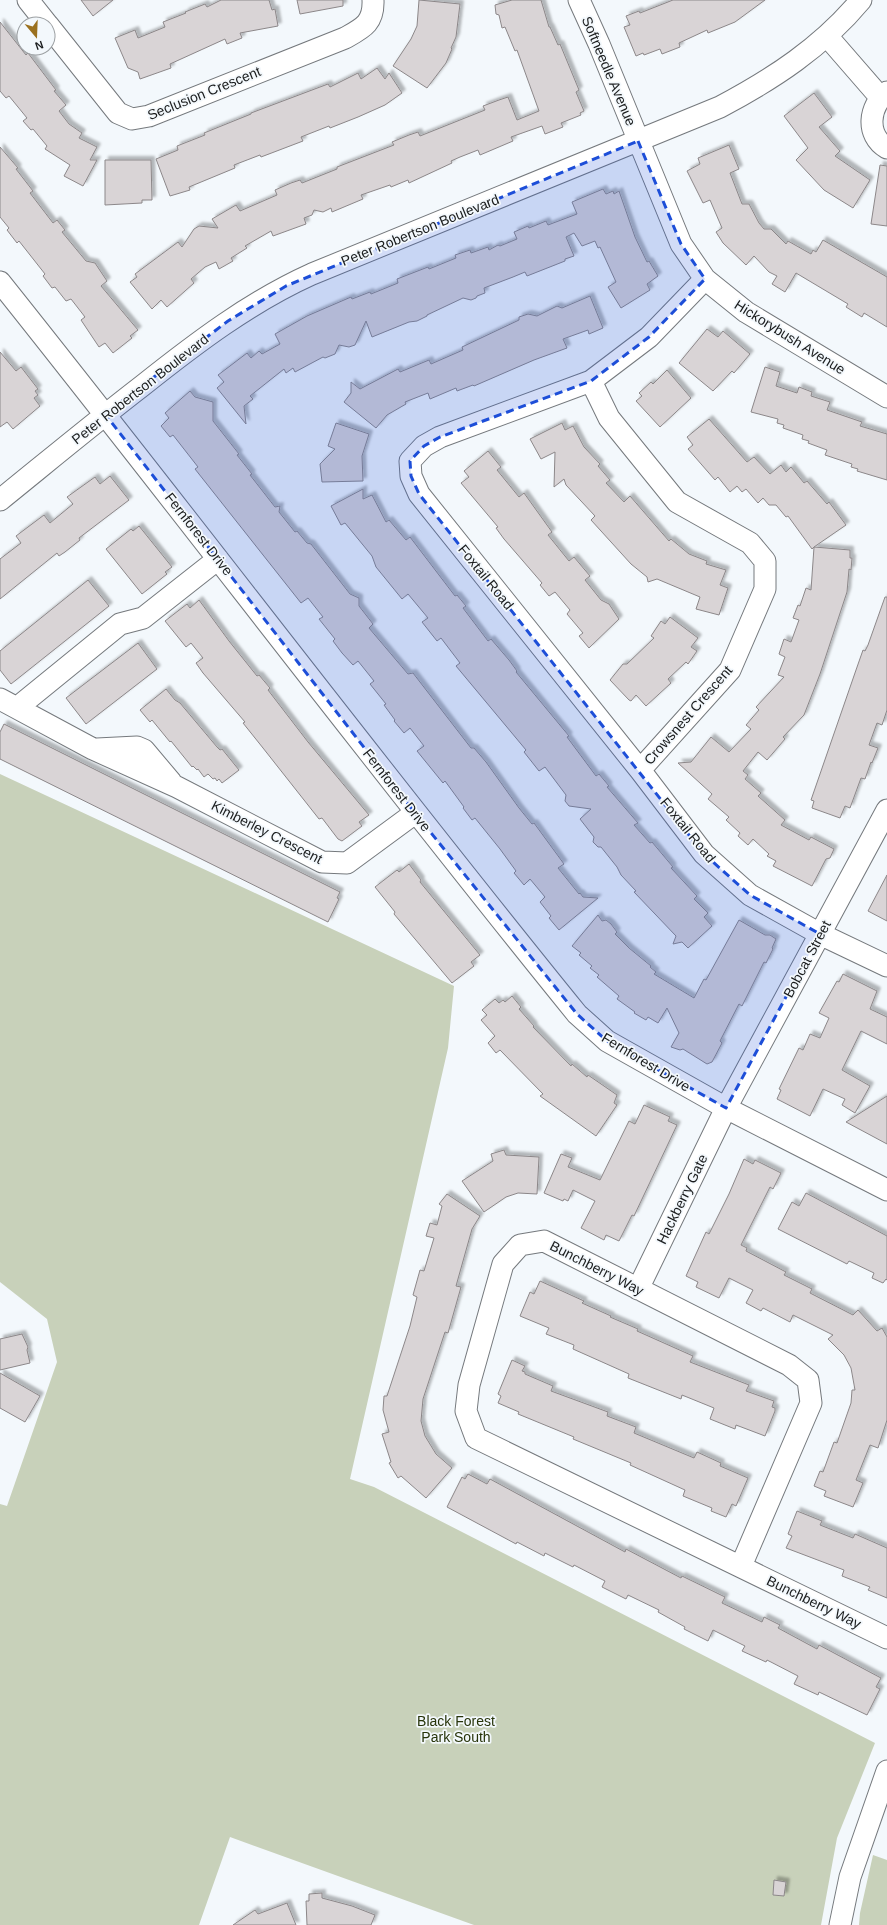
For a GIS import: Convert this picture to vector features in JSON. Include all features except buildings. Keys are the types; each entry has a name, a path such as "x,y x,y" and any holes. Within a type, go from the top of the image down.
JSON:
{"street":[{"name":"Seclusion Crescent","path":"28,0 40,16"},
{"name":"Seclusion Crescent","path":"56,36 118,113 132,119 149,116 345,38 363,28 374,13 373,0"},
{"name":"Softneedle Avenue","path":"579,0 599,44 638,141"},
{"name":"Peter Robertson Boulevard","path":"0,500 106,414 228,321 258,301 286,286 351,257 714,110 752,90 793,64 827,36 861,0"},
{"path":"827,36 884,95 874,106 871,118 872,129 877,139 887,148"},
{"name":"Hickorybush Avenue","path":"638,141 681,244 704,280 746,312 887,397"},
{"name":"Foxtail Road","path":"704,280 649,337 591,381 440,437 424,446 410,461 410,469 419,494 640,770 704,854 750,895 820,934 887,966"},
{"name":"Fernforest Drive","path":"0,282 106,414 415,813 577,1014 607,1041 726,1108 887,1190"},
{"name":"Crowsnest Crescent","path":"591,381 609,418 677,502 750,544 765,561 765,589 730,670 640,770"},
{"name":"Kimberley Crescent","path":"218,559 144,618 120,624 9,703 94,749 177,787 322,862 347,863 415,813"},
{"name":"Bobcat Street","path":"726,1108 887,810"},
{"name":"Hackberry Gate","path":"638,1289 726,1108"},
{"name":"Bunchberry Way","path":"741,1566 811,1403 808,1380 789,1365 544,1241 520,1245 503,1264 469,1385 466,1411 476,1438 887,1638"},
{"path":"840,1925 850,1877 887,1771"}],"highlighted area":[{"path":"638,141 681,244 705,279 649,337 591,381 440,437 424,446 410,461 411,476 419,494 704,854 750,895 820,934 726,1108 607,1041 577,1014 415,813 105,414 228,321 286,286"}],"green space":[{"name":"Black Forest Park South","path":"0,774 454,986 448,1048 350,1479 374,1487 875,1743 837,1838 821,1925 474,1925 230,1837 199,1925 0,1925 0,1504 7,1506 57,1362 47,1319 0,1282"},
{"path":"873,1855 887,1860 887,1925 859,1925 860,1913"}]}
